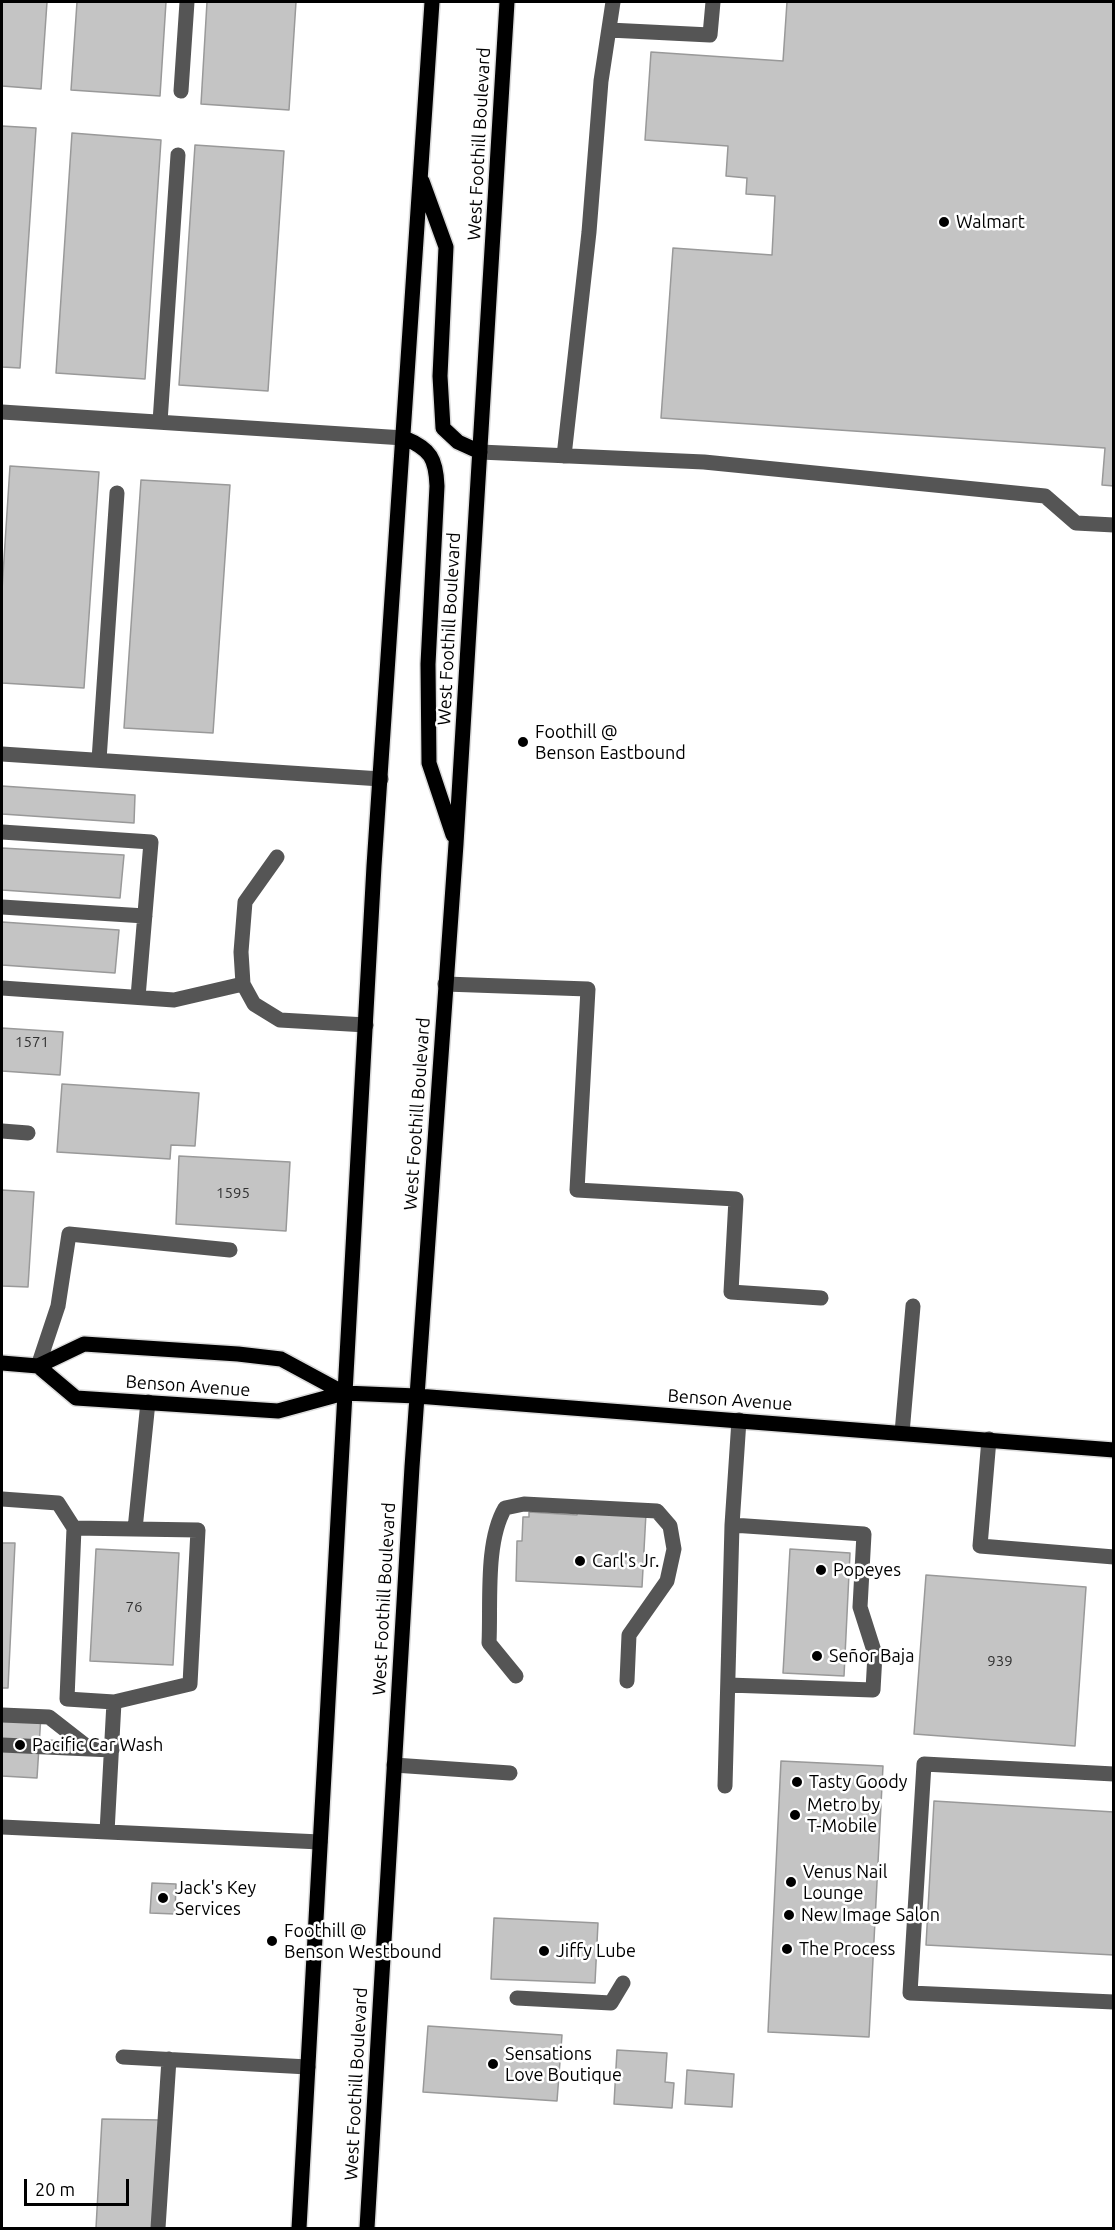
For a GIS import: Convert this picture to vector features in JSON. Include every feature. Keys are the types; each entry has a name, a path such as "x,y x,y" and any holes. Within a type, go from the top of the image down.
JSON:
{"main road":[{"path":"299,2229 344,1393 381,779 432,2"},
{"name":"West Foothill Boulevard","path":"366,2229 417,1396 456,844 507,2"},
{"path":"420,176 446,247 440,376 444,428 458,442 480,452"},
{"path":"404,438 421,445 436,463 437,486 428,664 429,763 456,844"},
{"name":"Benson Avenue","path":"344,1393 281,1359 238,1354 84,1344 38,1366 76,1398 278,1411 344,1393 417,1396 1113,1450"},
{"path":"2,1363 38,1366"}],"street":[{"path":"180,91 187,2"},
{"path":"564,456 589,232 601,81 613,2"},
{"path":"609,30 710,35 713,2"},
{"path":"160,422 178,155"},
{"path":"2,412 404,438"},
{"path":"480,452 704,462 1045,495 1076,523 1113,525"},
{"path":"99,760 117,493"},
{"path":"2,754 381,779"},
{"path":"2,832 151,842 138,997"},
{"path":"277,856 245,902 241,952 243,984 254,1004 280,1020 366,1025"},
{"path":"2,907 145,916"},
{"path":"2,988 174,1000 243,984"},
{"path":"445,984 588,989 577,1190 736,1199 731,1292 821,1298"},
{"path":"2,1131 28,1133"},
{"path":"38,1366 58,1306 69,1234 231,1250"},
{"path":"902,1433 913,1306"},
{"path":"135,1529 148,1402"},
{"path":"725,1786 732,1525 739,1420"},
{"path":"989,1439 980,1546 1113,1557"},
{"path":"2,1499 58,1503 74,1528 68,1699 114,1702 190,1684 198,1530 74,1528"},
{"path":"516,1676 489,1643 493,1539 498,1520 505,1508 524,1504 657,1511 670,1526 674,1549 667,1581 629,1635 627,1681"},
{"path":"728,1685 873,1690 875,1654 860,1607 864,1534 732,1525"},
{"path":"106,1832 114,1702"},
{"path":"2,1715 49,1717 90,1749"},
{"path":"2,1745 112,1750"},
{"path":"1113,1774 924,1764 910,1993 1113,2002"},
{"path":"394,1766 510,1773"},
{"path":"2,1827 320,1842"},
{"path":"517,1998 611,2003 623,1983"},
{"path":"123,2057 308,2067"},
{"path":"158,2229 169,2059"}],"building":[{"path":"2,2 47,2 41,89 2,86"},
{"path":"77,2 166,2 160,96 71,90"},
{"path":"207,2 296,2 289,110 201,104"},
{"name":"Walmart","path":"787,2 1114,2 1114,486 1102,485 1105,448 661,418 673,248 772,255 775,196 746,194 747,178 726,176 728,146 645,140 651,52 783,61"},
{"path":"2,126 36,128 20,368 2,367"},
{"path":"72,133 161,140 145,379 56,373"},
{"path":"195,145 284,151 268,391 179,385"},
{"path":"10,466 99,472 84,688 2,683 2,590"},
{"path":"141,480 230,485 213,733 124,728"},
{"path":"2,786 135,795 134,823 2,814"},
{"path":"2,848 124,855 120,898 2,890"},
{"path":"2,922 119,930 115,973 2,965"},
{"path":"2,1028 63,1032 60,1075 2,1071"},
{"path":"62,1084 199,1093 195,1146 171,1145 170,1159 57,1152"},
{"path":"179,1156 290,1162 286,1231 176,1224"},
{"path":"2,1190 34,1192 28,1287 2,1286"},
{"name":"Carl's Jr.","path":"578,1509 646,1513 642,1587 516,1581 517,1541 522,1541 523,1517 529,1517 529,1512 577,1515"},
{"path":"2,1543 15,1543 8,1688 2,1688"},
{"path":"96,1549 179,1553 173,1665 90,1661"},
{"path":"790,1549 850,1553 844,1676 783,1673"},
{"path":"926,1575 1086,1587 1075,1746 914,1734"},
{"name":"Pacific Car Wash","path":"2,1713 41,1715 37,1778 2,1776"},
{"path":"781,1761 883,1766 869,2037 768,2032"},
{"path":"934,1801 1114,1812 1114,1955 926,1945"},
{"name":"Jack's Key Services","path":"152,1883 176,1884 175,1914 150,1913"},
{"name":"Jiffy Lube","path":"494,1918 598,1923 595,1983 491,1979"},
{"name":"Sensations Love Boutique","path":"428,2026 562,2035 557,2101 423,2092"},
{"path":"617,2050 667,2053 665,2082 674,2083 672,2108 614,2104"},
{"path":"687,2070 734,2074 732,2107 685,2104"},
{"path":"102,2119 160,2120 154,2228 96,2228"}],"place":[{"name":"Walmart","path":"944,222"},
{"name":"Foothill @ Benson Eastbound","path":"523,742"},
{"name":"Carl's Jr.","path":"580,1561"},
{"name":"Popeyes","path":"821,1570"},
{"name":"Señor Baja","path":"817,1656"},
{"name":"Pacific Car Wash","path":"20,1745"},
{"name":"Tasty Goody","path":"797,1782"},
{"name":"Metro by T-Mobile","path":"795,1815"},
{"name":"Venus Nail Lounge","path":"791,1882"},
{"name":"Jack's Key Services","path":"163,1898"},
{"name":"New Image Salon","path":"789,1915"},
{"name":"Foothill @ Benson Westbound","path":"272,1941"},
{"name":"The Process","path":"787,1949"},
{"name":"Jiffy Lube","path":"544,1951"},
{"name":"Sensations Love Boutique","path":"493,2064"}]}
